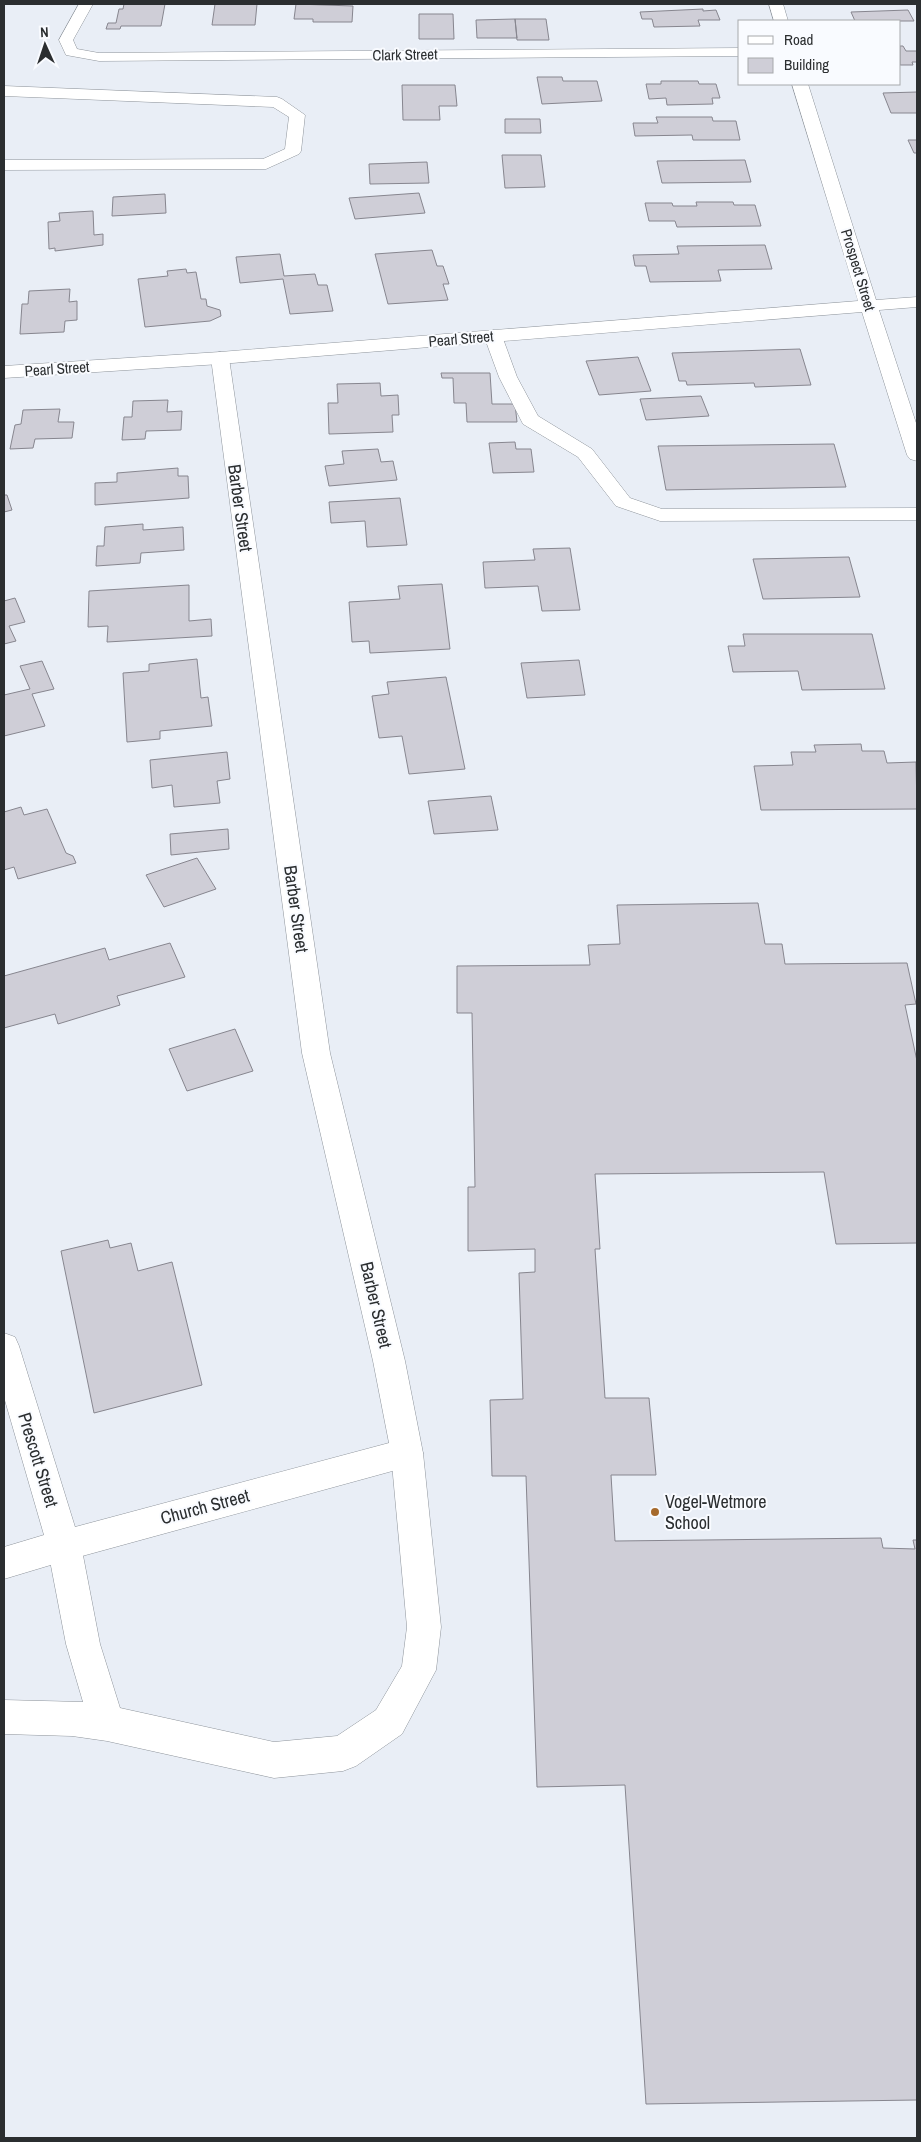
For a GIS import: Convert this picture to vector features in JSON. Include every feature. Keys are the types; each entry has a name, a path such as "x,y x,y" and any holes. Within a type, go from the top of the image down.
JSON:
{"street":[{"name":"Clark Street","path":"86,4 66,40 71,52 98,57 738,52"},
{"path":"776,4 781,20"},
{"name":"Prospect Street","path":"800,85 917,455"},
{"path":"4,91 278,102 297,115 293,151 266,164 4,165"},
{"name":"Pearl Street","path":"4,372 220,358 917,302"},
{"path":"493,336 508,376 530,420 585,453 623,502 660,515 917,514"},
{"name":"Barber Street","path":"4,1717 72,1718 107,1723 274,1760 343,1753 389,1722 419,1670 424,1627 407,1453 389,1361 316,1053 220,358"},
{"name":"Prescott Street","path":"4,1346 64,1545 83,1644 107,1723"},
{"name":"Church Street","path":"4,1563 64,1545 407,1453"}],"building":[{"path":"124,4 165,4 161,26 121,26 120,29 106,29 108,23 116,23 119,9 123,9"},
{"path":"215,4 257,4 255,25 212,25"},
{"path":"296,4 353,6 352,22 313,22 313,19 294,19"},
{"path":"703,9 703,11 716,10 720,20 698,20 700,26 654,27 652,19 642,19 640,12"},
{"path":"908,10 914,21 855,20 851,12"},
{"path":"419,14 453,14 454,39 419,39"},
{"path":"515,19 517,38 477,38 476,20"},
{"path":"515,19 546,19 549,40 517,40"},
{"path":"901,46 906,51 917,51 917,62 912,62 913,65 901,65"},
{"path":"537,77 562,77 563,81 597,81 602,101 542,104"},
{"path":"661,81 698,81 699,84 716,84 720,98 712,98 713,104 667,105 666,98 649,99 646,84 661,84"},
{"path":"402,85 455,85 457,106 439,106 440,120 403,120"},
{"path":"917,92 917,113 891,113 883,93"},
{"path":"656,117 712,117 713,121 736,121 740,140 693,140 692,135 635,136 633,123 658,123"},
{"path":"505,119 540,119 541,133 505,133"},
{"path":"908,140 917,140 917,153 914,153"},
{"path":"502,155 541,155 545,187 505,188"},
{"path":"745,160 751,182 662,183 657,161"},
{"path":"427,162 429,183 370,184 369,164"},
{"path":"419,193 425,213 355,219 349,198"},
{"path":"165,194 166,213 112,216 113,197"},
{"path":"696,202 733,202 734,205 755,205 761,226 677,227 675,221 649,221 645,203 672,203 673,206 697,206"},
{"path":"93,211 94,235 103,234 103,245 55,251 55,248 49,249 48,222 60,221 59,213"},
{"path":"765,245 772,269 718,270 721,281 650,282 646,266 635,266 633,255 679,254 677,246"},
{"path":"432,250 437,266 443,266 449,284 443,284 448,300 388,304 375,254"},
{"path":"280,254 284,276 315,274 318,285 327,285 333,311 290,314 283,279 240,283 236,257"},
{"path":"186,269 187,273 196,272 201,299 206,299 207,306 220,310 221,316 210,321 145,327 138,279 168,276 167,271"},
{"path":"70,289 69,302 77,301 77,320 65,321 64,332 20,334 22,304 28,304 29,291"},
{"path":"800,349 811,385 755,387 754,383 687,385 686,381 679,381 672,353"},
{"path":"638,357 651,391 599,395 586,361"},
{"path":"441,373 490,373 492,404 515,404 517,422 467,422 466,403 454,403 453,378 442,378"},
{"path":"380,383 381,396 398,395 399,415 392,415 393,432 329,434 328,403 338,403 337,384"},
{"path":"701,396 709,416 646,420 640,399"},
{"path":"168,400 167,412 182,411 181,430 146,431 145,439 122,440 124,417 132,417 133,401"},
{"path":"60,409 58,422 74,422 72,438 35,439 33,448 10,449 15,425 21,424 23,410"},
{"path":"515,442 516,449 531,449 534,472 493,473 489,443"},
{"path":"834,444 846,487 666,490 658,446"},
{"path":"378,449 381,462 393,461 397,480 329,486 325,466 344,464 342,451"},
{"path":"178,468 178,476 188,476 189,498 95,505 95,483 117,482 117,473"},
{"path":"4,495 7,495 12,510 4,512"},
{"path":"400,498 407,545 367,547 365,521 331,523 329,502"},
{"path":"143,524 143,530 183,527 184,550 141,553 140,563 96,566 97,546 104,546 105,527"},
{"path":"570,548 580,610 542,611 538,586 485,588 483,562 535,560 533,549"},
{"path":"849,557 860,597 763,599 753,559"},
{"path":"442,584 450,649 370,653 369,641 352,642 349,602 400,599 398,586"},
{"path":"189,585 189,621 211,619 212,636 107,642 108,626 88,627 89,591"},
{"path":"15,598 25,622 9,626 16,641 4,644 4,601"},
{"path":"743,634 872,634 885,689 802,690 798,671 733,672 728,646 745,646"},
{"path":"197,659 201,698 208,697 212,726 160,731 160,739 127,742 123,673 149,671 149,664"},
{"path":"579,660 585,695 527,698 521,663"},
{"path":"42,661 54,689 32,694 45,726 4,736 4,695 30,689 20,666"},
{"path":"446,677 465,769 409,774 402,736 379,738 372,696 389,694 387,682"},
{"path":"861,744 862,751 884,751 887,763 916,762 917,809 761,810 754,766 793,765 791,752 816,752 814,745"},
{"path":"227,752 230,779 217,781 220,803 174,807 172,785 152,788 150,760"},
{"path":"491,796 498,830 434,834 428,801"},
{"path":"21,807 24,815 47,809 66,853 73,856 76,863 18,879 14,867 4,870 4,812"},
{"path":"228,829 229,849 171,855 170,834"},
{"path":"197,858 216,889 164,907 146,875"},
{"path":"758,903 765,944 782,944 785,964 907,963 916,1004 905,1005 917,1061 917,1243 836,1244 824,1172 595,1174 600,1249 595,1249 605,1398 649,1398 656,1475 611,1475 615,1541 881,1538 883,1548 915,1549 913,1540 917,1540 917,2100 646,2104 625,1785 537,1787 526,1476 492,1476 490,1400 523,1399 519,1273 535,1272 535,1249 468,1251 468,1187 475,1187 472,1013 457,1013 457,966 590,965 588,945 620,944 617,905"},
{"path":"170,943 185,977 117,996 120,1005 58,1024 55,1014 4,1028 4,976 105,948 109,960"},
{"path":"235,1029 253,1071 187,1091 169,1049"},
{"path":"108,1240 110,1248 131,1243 138,1271 172,1262 202,1385 94,1413 61,1251"}],"place":[{"name":"Vogel-Wetmore School","path":"655,1512"}]}
